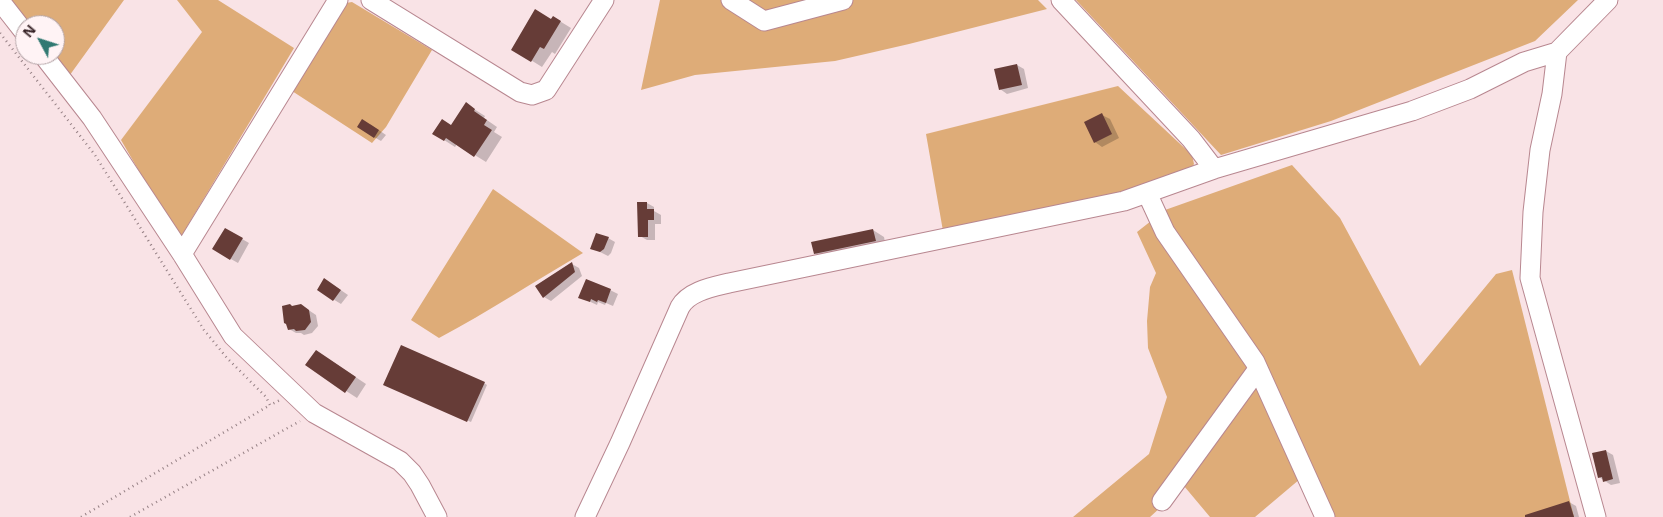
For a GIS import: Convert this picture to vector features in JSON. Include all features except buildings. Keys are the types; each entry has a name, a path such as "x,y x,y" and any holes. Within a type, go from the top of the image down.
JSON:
{"street":[{"path":"182,254 338,0"},
{"path":"371,0 520,92 532,95 546,90 604,0"},
{"path":"731,0 764,21 843,0"},
{"path":"585,517 680,307 686,298 711,287 729,283 1124,202 1214,169 1412,111 1470,89 1524,62 1557,52 1608,0"},
{"path":"0,1 15,20"},
{"path":"1064,4 1191,139 1214,169"},
{"path":"1557,52 1552,94 1540,150 1530,278 1596,517"},
{"path":"51,65 92,118 182,254 233,336 314,413 400,461 412,473 420,485 437,517"},
{"path":"1147,193 1165,232 1258,369 1325,517"},
{"path":"1162,501 1258,369"}],"path":[{"path":"0,33 95,155 204,330 227,358 266,397 270,404"},
{"path":"81,517 270,404 294,394"},
{"path":"130,517 314,413"}],"shaded area":[{"path":"8,0 124,0 67,79 56,65 65,65 65,15 19,15"},
{"path":"177,0 218,0 294,48 179,240 121,140 202,32"},
{"path":"660,0 1038,0 1047,9 835,61 695,75 641,90"},
{"path":"1076,0 1578,0 1535,41 1331,121 1221,155"},
{"path":"352,2 432,50 386,127 372,143 292,91 346,3"},
{"path":"1118,86 1192,155 1194,164 1189,172 1123,193 943,231 926,134"},
{"path":"1292,165 1340,218 1420,366 1496,274 1512,270 1574,517 1320,517 1300,479 1255,517 1210,517 1184,486 1150,517 1073,517 1149,454 1167,397 1148,348 1147,321 1150,287 1156,273 1137,232 1165,210"},
{"path":"493,189 583,253 439,338 411,320"}]}
